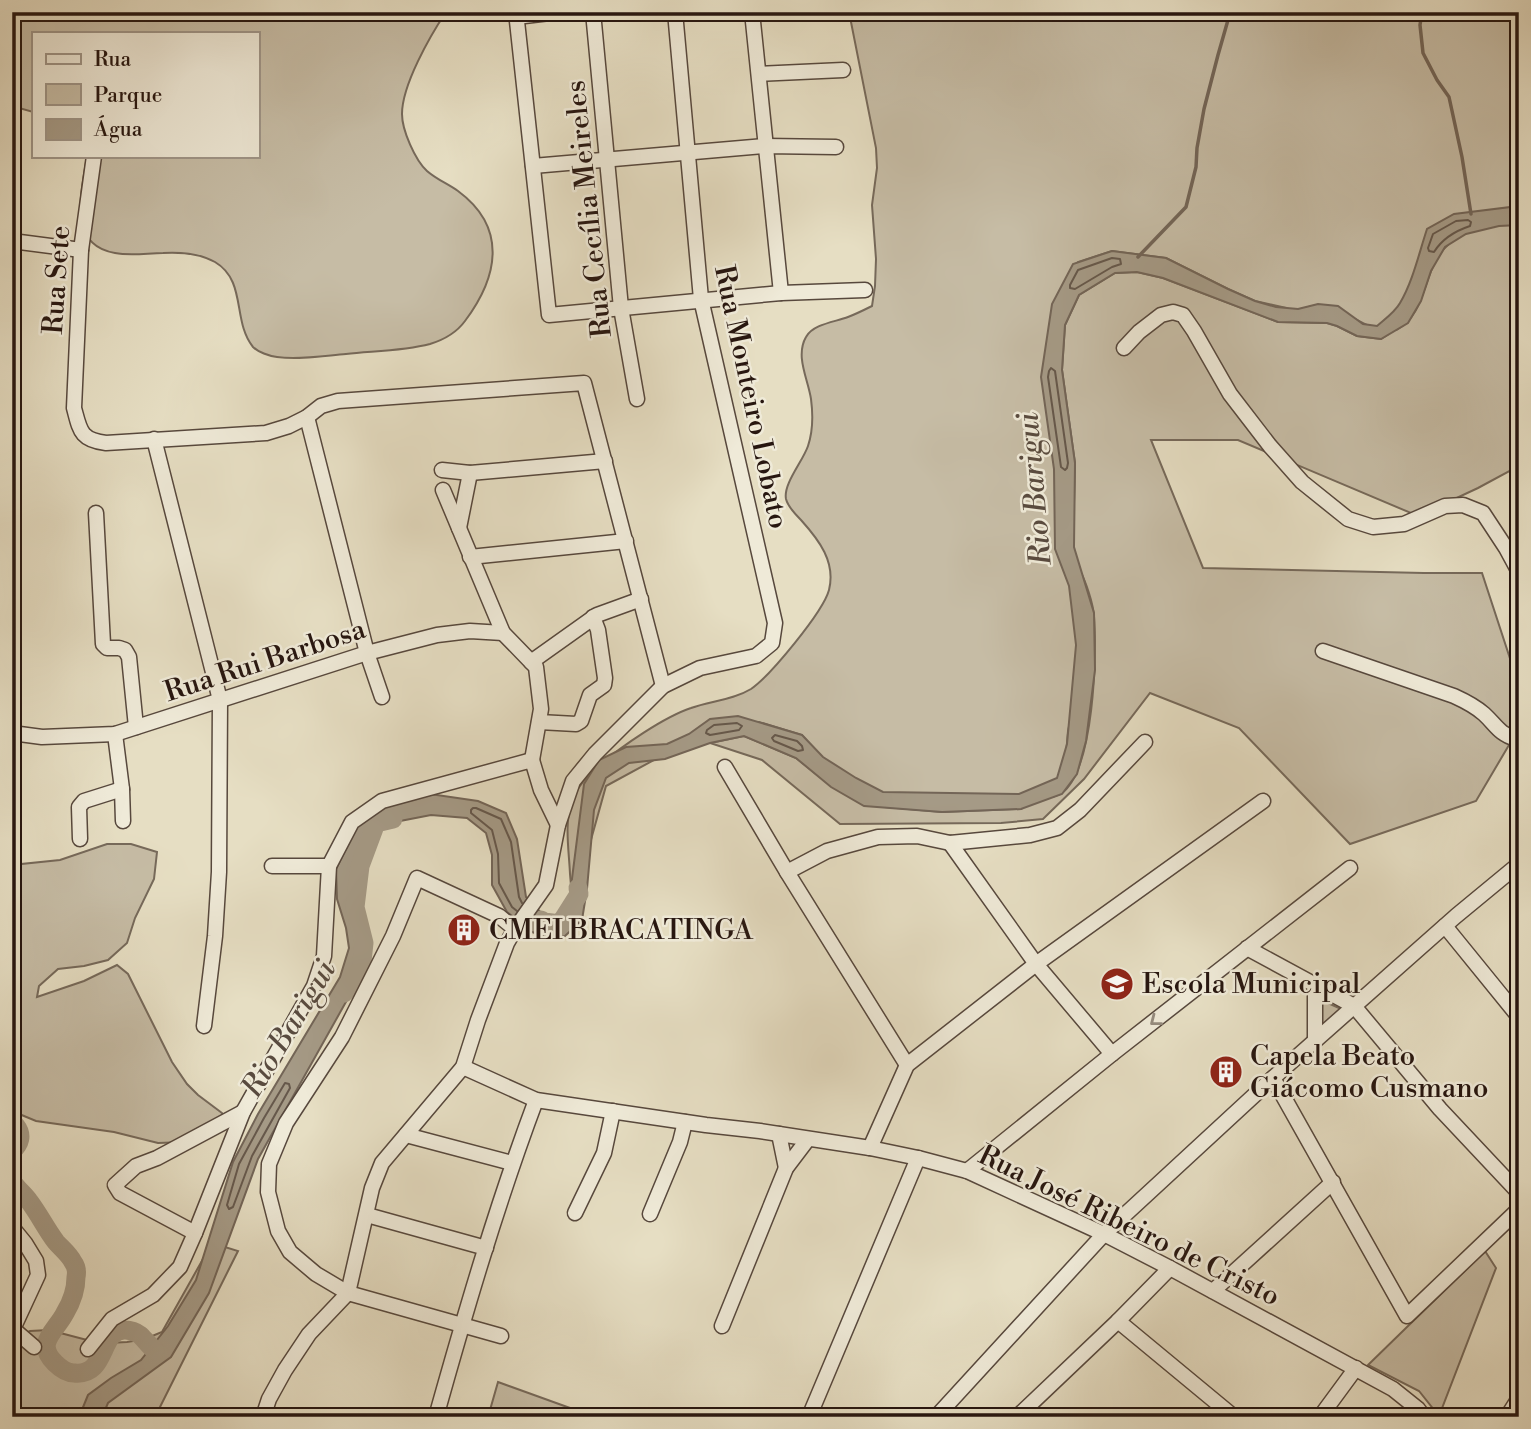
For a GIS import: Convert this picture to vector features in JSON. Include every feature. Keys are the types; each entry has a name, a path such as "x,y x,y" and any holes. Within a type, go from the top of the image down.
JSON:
{"street":[{"path":"558,12 516,14 549,315 701,299 865,290"},
{"name":"Rua Cecília Meireles","path":"593,12 621,308 637,399"},
{"name":"Rua Monteiro Lobato","path":"663,685 700,668 756,656 772,643 775,623 701,299 675,12"},
{"path":"752,12 781,293"},
{"path":"759,74 844,70"},
{"path":"533,166 765,146 836,147"},
{"name":"Rua Sete","path":"94,158 81,250 74,408 80,431 92,441 106,443 154,439"},
{"path":"12,241 81,250"},
{"path":"1124,348 1161,315 1173,312 1183,315 1230,394 1270,446 1302,482 1348,519 1373,527 1404,524 1444,506 1463,505 1482,513 1513,545 1519,572"},
{"path":"204,1026 215,936 219,872 220,700 154,439 267,433 289,426 321,406 338,401 584,383 663,685 594,754 573,781 558,825 546,885 507,943 464,1067 382,1163 372,1188 348,1293 309,1334 285,1370 263,1417"},
{"path":"307,417 367,653 382,697"},
{"path":"442,470 470,473 605,461"},
{"path":"459,529 470,473"},
{"path":"443,490 503,633 536,667 541,709 532,760 541,790 558,825"},
{"path":"96,513 103,644 107,648 125,650 129,657 136,727"},
{"path":"470,557 626,541"},
{"path":"531,662 593,617 641,599"},
{"path":"539,722 576,724 581,721 590,695 604,685 598,630 593,617"},
{"name":"Rua Rui Barbosa","path":"12,733 42,737 115,734 367,653 437,635 470,631 503,633"},
{"path":"1323,651 1464,701 1485,715 1505,736 1519,738"},
{"path":"115,734 123,821"},
{"path":"787,872 827,851 878,837 917,836 950,843 1030,835 1057,828 1080,810 1145,742"},
{"path":"88,1349 111,1319 153,1295 180,1267 243,1112 314,986 324,956 328,866 352,822 382,801 532,760"},
{"path":"725,767 907,1065"},
{"path":"80,839 79,807 84,802 122,789"},
{"path":"870,1148 907,1065 1036,964 1263,801"},
{"path":"950,843 1036,964 1111,1055"},
{"path":"936,1417 1104,1234 1273,1078 1519,864"},
{"path":"272,866 328,866"},
{"path":"967,1171 1350,868"},
{"path":"501,1336 348,1293 316,1274 290,1252 278,1231 268,1192 269,1164 286,1122 342,1037 393,936 417,878 517,927"},
{"path":"1445,926 1519,1017"},
{"path":"1247,948 1354,1006 1440,1109 1519,1193"},
{"path":"1315,986 1315,1041"},
{"name":"Rua José Ribeiro de Cristo","path":"464,1067 536,1100 870,1148 967,1171 1104,1234 1213,1291 1393,1389 1424,1417"},
{"path":"1273,1078 1407,1316 1519,1209"},
{"path":"436,1417 512,1163 536,1100"},
{"path":"575,1213 604,1153 613,1111"},
{"path":"195,1233 120,1193 115,1185 136,1166 157,1158 243,1112"},
{"path":"650,1214 680,1142 685,1122"},
{"path":"779,1134 786,1168"},
{"path":"406,1135 512,1163"},
{"path":"722,1326 786,1168 808,1139"},
{"path":"808,1417 918,1158"},
{"path":"1213,1291 1333,1182"},
{"path":"367,1215 486,1248"},
{"path":"12,1227 36,1261 38,1275 13,1329 34,1347"},
{"path":"1021,1416 1170,1268"},
{"path":"1118,1321 1234,1417"},
{"path":"1320,1417 1356,1368"},
{"path":"1507,1417 1519,1398"}],"green space":[{"path":"12,12 446,12 412,75 402,114 410,144 422,166 434,177 458,191 474,205 485,221 493,253 485,287 462,325 430,344 285,358 264,354 253,347 243,325 236,290 225,270 215,262 190,254 115,253 100,248 89,239 83,228 81,214 87,158 259,158 259,32 32,32 32,112 12,106"},
{"path":"849,12 1519,12 1519,466 1418,516 1238,440 1151,440 1203,568 1482,573 1519,686 1519,728 1476,801 1350,844 1239,728 1150,693 1084,779 1043,819 1001,823 840,824 762,760 710,743 744,736 796,758 820,777 815,750 802,735 759,722 665,754 606,786 587,854 582,912 571,931 560,933 547,925 561,918 570,907 568,819 574,796 584,781 620,749 668,718 751,689 795,643 825,600 831,580 828,561 814,535 790,508 786,493 808,446 812,428 811,399 802,360 806,337 819,326 872,306 876,259 872,205 877,168 876,148","holes":["1449,244 1434,264 1414,312 1407,322 1396,330 1405,321 1440,247","1112,251 1166,258 1255,301 1286,308 1291,313 1337,310 1387,335 1381,339 1357,336 1327,323 1278,322 1163,278 1137,272 1115,273 1079,295 1065,325 1062,370 1075,463 1074,503 1055,426 1056,330 1060,295 1078,262","1080,571 1094,616 1095,657 1091,710 1081,761 1073,780 1062,793 1052,797 1063,790 1068,731 1087,645","885,807 1024,807 1021,809 942,812"]},
{"path":"107,844 131,844 157,852 154,879 135,918 127,943 108,960 58,969 39,986 37,997 84,981 117,965 128,974 172,1062 187,1084 222,1113 225,1127 185,1142 158,1143 114,1132 36,1121 12,1111 12,865 60,860"},
{"path":"1317,998 1340,1010 1318,1032"},
{"path":"212,1243 238,1251 155,1417 12,1417 12,1339 30,1331 49,1330 108,1343 145,1339 162,1332"},
{"path":"1485,1251 1496,1268 1439,1416 1419,1391 1368,1365"},
{"path":"498,1382 595,1417 488,1417"}],"water":[{"path":"1519,206 1519,225 1499,226 1466,234 1445,247 1408,323 1381,339 1357,336 1327,323 1278,322 1163,278 1137,272 1115,273 1079,295 1065,325 1062,370 1075,463 1074,547 1094,613 1095,670 1086,741 1077,774 1062,794 1021,809 942,812 864,806 831,787 796,758 744,736 710,743 665,759 629,763 606,778 594,810 582,920 565,936 547,937 532,932 507,912 492,885 492,855 486,833 467,818 431,815 395,822 373,831 359,860 350,903 363,951 356,984 258,1159 209,1293 171,1357 108,1403 102,1417 79,1417 88,1395 141,1360 168,1326 196,1280 233,1162 258,1114 340,977 349,948 337,899 336,869 359,821 381,807 430,794 478,801 506,813 517,839 526,897 546,918 567,918 584,784 599,760 626,747 667,744 689,734 710,719 738,716 802,735 823,757 883,792 1019,794 1057,778 1067,744 1076,645 1069,586 1055,549 1054,469 1041,377 1052,304 1073,264 1112,251 1166,258 1255,301 1298,309 1318,304 1338,306 1363,324 1377,326 1395,309 1405,294 1427,229 1454,214"}],"waterway":[{"path":"1138,257 1186,207 1196,167 1204,109 1232,12"},
{"path":"1422,12 1420,25 1423,53 1449,97 1471,214"},
{"name":"Rio Barigui","path":"344,993 361,970 364,943 355,907 360,866 376,823 393,819"},
{"name":"Rio Barigui","path":"541,920 560,924 579,894 578,888"},
{"path":"12,1126 16,1126 20,1136 12,1151"},
{"path":"12,1181 33,1206 76,1269 71,1300 47,1343 49,1356 68,1372 85,1372 93,1368 111,1337 125,1330 140,1335 155,1351"}],"place":[{"name":"CMEI BRACATINGA","path":"464,930"},
{"name":"Escola Municipal","path":"1117,984"},
{"name":"Capela Beato Giácomo Cusmano","path":"1226,1072"}]}
